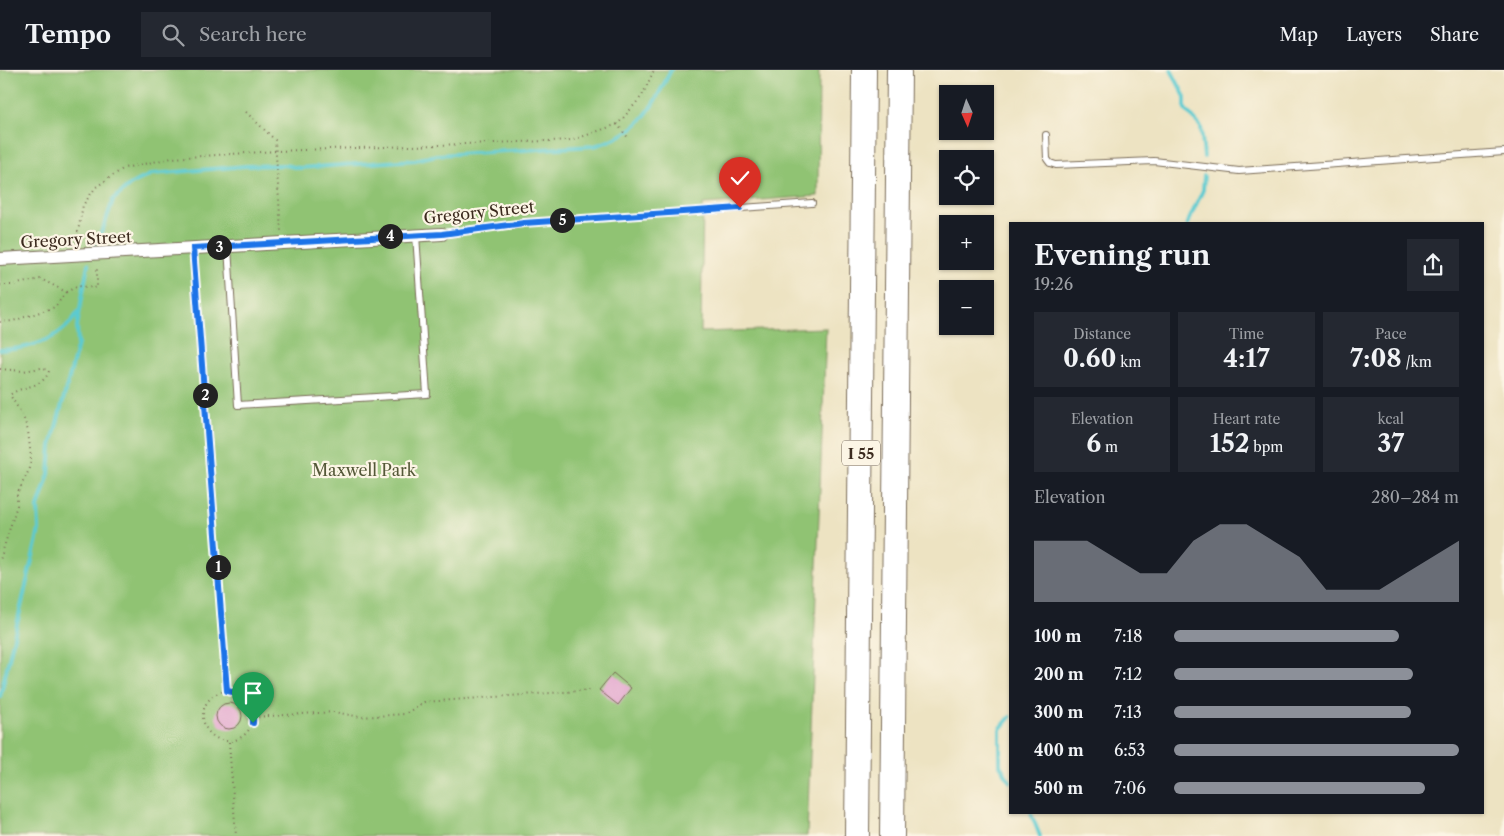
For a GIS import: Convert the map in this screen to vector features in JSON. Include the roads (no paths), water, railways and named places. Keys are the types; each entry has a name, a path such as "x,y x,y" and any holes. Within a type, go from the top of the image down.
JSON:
{"highway":[{"name":"I 55","path":"856,836 864,70"},
{"name":"I 55","path":"892,836 899,70"}],"street":[{"name":"Gregory Street","path":"0,260 442,234"}],"lane":[{"path":"1046,135 1048,159 1050,163 1056,165 1154,161 1239,170 1504,152"},
{"name":"Gregory Street","path":"442,234 524,223 812,203"},
{"path":"228,246 238,405 427,394 416,235"},
{"path":"193,248 214,520"}],"waterway":[{"path":"94,244 103,229 113,200 131,184 152,174 246,166 285,165 299,168 415,160 436,155 594,146 623,134 634,127 650,108 671,70"},
{"path":"1171,70 1185,97 1185,109 1201,127 1204,157"},
{"path":"1188,222 1203,190 1204,176"},
{"path":"0,697 39,530 38,507 49,474 51,446 78,344 77,326 88,264"},
{"path":"0,350 35,345 45,341 64,329 79,311"},
{"path":"1009,718 1000,729 1000,765 1009,780"},
{"path":"1031,814 1040,836"}],"park label":[{"name":"Maxwell Park","path":"364,470"}]}
